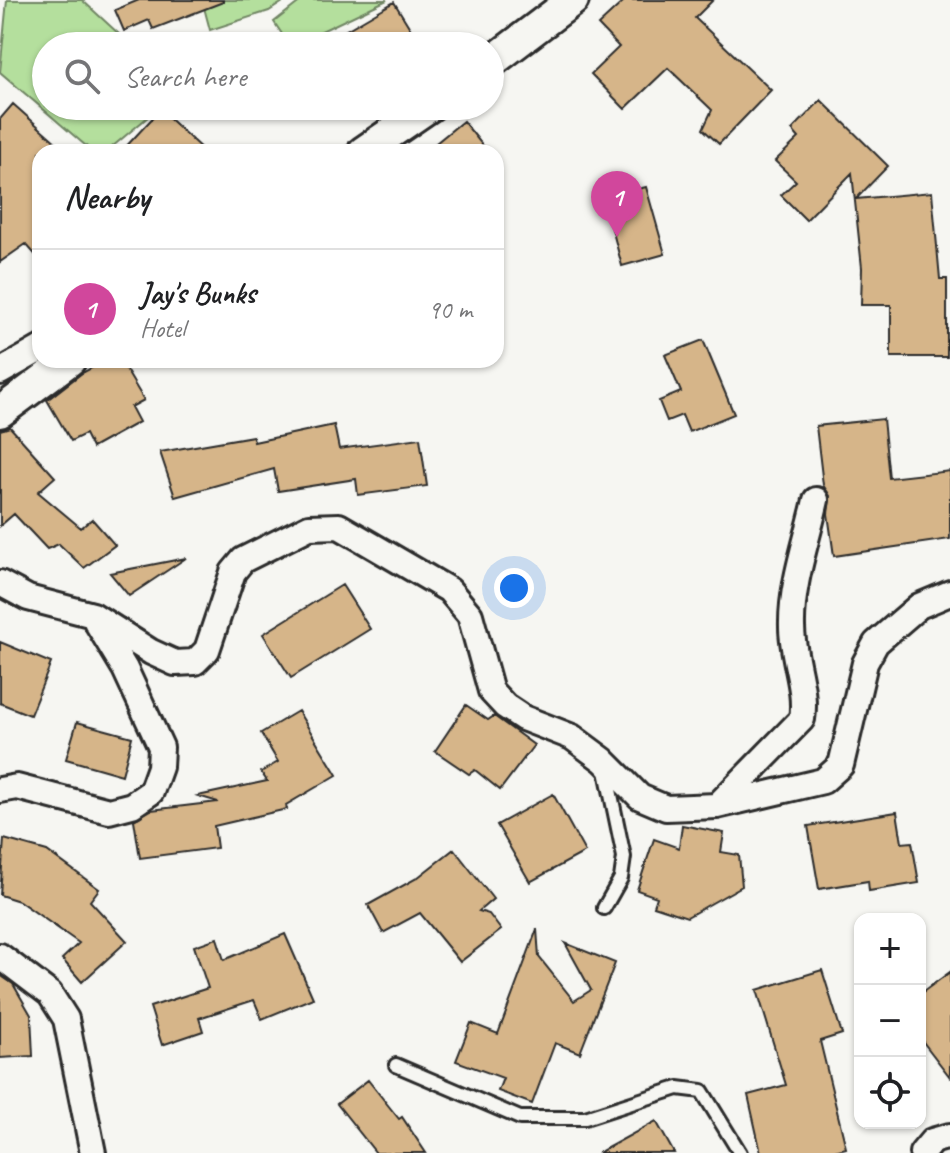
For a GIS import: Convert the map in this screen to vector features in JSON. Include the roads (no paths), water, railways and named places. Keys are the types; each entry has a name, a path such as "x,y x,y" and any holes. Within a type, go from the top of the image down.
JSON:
{"street":[{"path":"504,52 573,0"},
{"path":"375,144 410,120"},
{"path":"0,372 32,354"},
{"path":"0,412 59,368"},
{"path":"717,806 802,719 804,706 792,628 796,585 816,500"},
{"path":"0,583 28,598 93,615 151,652 175,663 195,662 207,650 233,572 243,560 309,527 339,526 449,590 470,615 491,691 505,706 523,718 572,737 603,760 640,797 666,808 717,806 823,781 841,765 865,663 876,643 919,606 950,593"},
{"path":"0,790 17,787 109,811 132,805 151,792 160,767 161,747 125,669 93,615"},
{"path":"0,956 50,994 66,1019 93,1153"},
{"path":"922,1153 932,1141 950,1136"}],"lane":[{"path":"603,760 624,857 621,878 604,908"},
{"path":"396,1065 520,1118 585,1118 678,1088 702,1091 740,1153"}],"place":[{"name":"Jay's Bunks","path":"617,237"}]}
